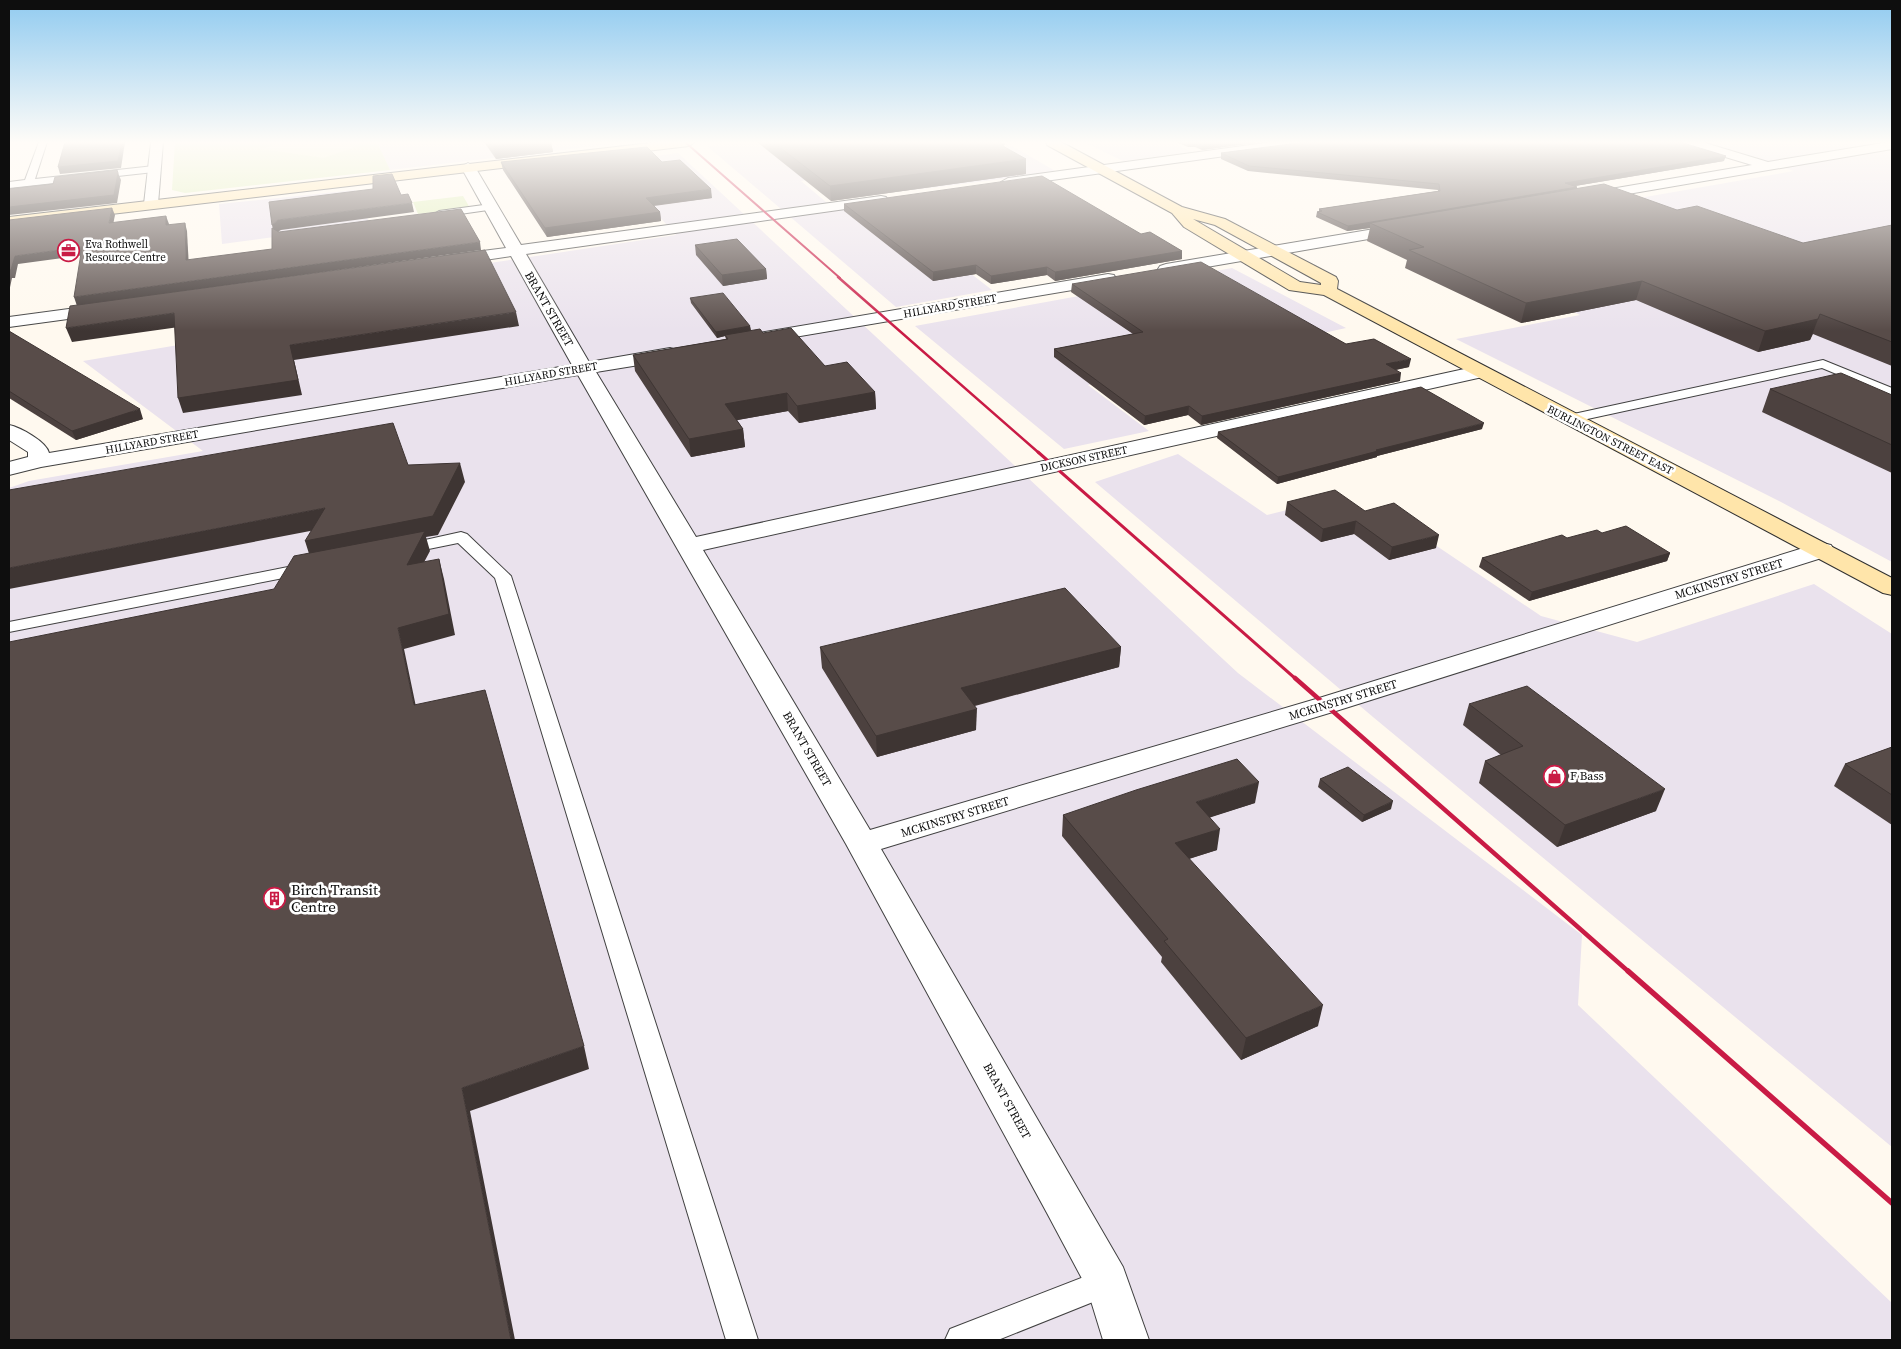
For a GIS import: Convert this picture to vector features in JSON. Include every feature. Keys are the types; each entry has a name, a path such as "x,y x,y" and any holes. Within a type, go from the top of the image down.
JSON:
{"main road":[{"path":"9,222 144,205"},
{"name":"BURLINGTON STREET EAST","path":"1168,205 1177,210 1220,222 1330,281 1328,291"},
{"name":"BURLINGTON STREET EAST","path":"1177,210 1189,224 1295,286 1328,291 1478,372 1892,588"}],"street":[{"path":"437,262 843,205"},
{"name":"BRANT STREET","path":"491,207 862,844 1106,1282 1126,1340"},
{"path":"1145,273 1420,226"},
{"name":"HILLYARD STREET","path":"743,341 1126,276"},
{"path":"9,322 120,307"},
{"name":"HILLYARD STREET","path":"9,469 39,461 685,351"},
{"name":"DICKSON STREET","path":"689,546 1478,372"},
{"path":"9,431 38,449 39,461"},
{"name":"MCKINSTRY STREET","path":"862,844 1326,706 1822,550"}],"lane":[{"path":"425,216 491,207"},
{"path":"1569,419 1823,364 1892,393"},
{"path":"384,553 461,537 502,576 742,1340"},
{"path":"9,628 326,564"},
{"path":"961,1340 1106,1282"}],"shaded area":[{"path":"219,205 362,205 370,224 222,244"},
{"path":"649,205 734,205 1238,673 1582,935 1578,1005 1892,1303 1892,1340 9,1340 9,488 29,481 203,451 83,361 351,316 384,279 676,235"},
{"path":"776,205 861,205 885,207 992,290 896,307"},
{"path":"1600,205 1892,205 1892,562 1781,502 1456,339 1580,315 1506,280 1588,207"},
{"path":"1232,268 1346,328 1088,385 1149,431 1064,449 915,326"},
{"path":"1178,454 1267,515 1331,499 1362,518 1386,512 1541,616 1637,642 1814,584 1892,634 1892,1147 1373,717 1095,482"}],"green space":[{"path":"414,205 468,205 470,208 418,214"}],"building":[{"path":"9,205 27,205 9,207"},
{"path":"269,205 397,205 278,220 272,225"},
{"path":"530,205 653,205 660,212 545,228"},
{"path":"845,205 1091,205 1141,234 1150,232 1182,251 1055,272 1047,267 991,276 976,265 933,272"},
{"path":"1346,205 1472,205 1348,226 1317,212 1322,211 1319,209"},
{"path":"1478,205 1663,205 1677,210 1697,206 1803,243 1892,225 1892,342 1820,314 1818,319 1765,331 1642,281 1526,303 1409,250 1424,247 1370,223"},
{"path":"112,208 109,223 166,216 166,225 185,223 186,260 272,249 272,228 279,232 461,209 480,242 74,297 82,247 15,256 11,270 9,270 9,220"},
{"path":"737,239 766,269 722,275 695,245"},
{"path":"485,250 516,312 290,345 298,380 178,398 174,313 66,328 70,306"},
{"path":"1201,262 1346,344 1374,339 1411,359 1386,364 1401,373 1202,416 1189,406 1145,416 1054,349 1143,332 1072,284"},
{"path":"723,293 750,326 716,332 690,298"},
{"path":"791,328 825,366 847,362 875,392 797,406 787,393 725,404 743,429 689,439 633,355 728,339 725,335 760,329 763,333"},
{"path":"9,331 140,409 72,431 9,391"},
{"path":"1841,373 1892,395 1892,445 1770,389"},
{"path":"1421,387 1484,423 1278,477 1218,432"},
{"path":"393,423 408,465 460,463 433,516 305,541 325,508 9,568 9,490"},
{"path":"1335,490 1365,511 1394,503 1439,535 1392,547 1356,521 1323,529 1287,502"},
{"path":"1626,526 1670,553 1532,592 1482,558 1562,535 1567,538 1597,530 1602,533"},
{"name":"Birch Transit Centre","path":"425,531 407,565 439,559 449,614 398,628 414,705 485,690 584,1046 462,1088 511,1340 9,1340 9,642 274,589 294,556"},
{"path":"1065,588 1121,647 961,688 977,709 876,736 820,647"},
{"name":"F Bass","path":"1527,686 1665,789 1565,825 1485,761 1523,746 1469,704"},
{"path":"1892,747 1892,795 1845,764"},
{"path":"1237,759 1259,782 1196,802 1220,829 1175,843 1323,1005 1246,1038 1164,941 1168,939 1063,815"},
{"path":"1348,767 1393,801 1364,815 1320,779"}],"railway":[{"path":"757,205 840,278"},
{"path":"838,277 1039,453"},
{"path":"1038,452 1297,680"},
{"path":"1295,678 1629,972"},
{"path":"1628,971 1892,1203"}],"place":[{"name":"Eva Rothwell Resource Centre","path":"69,250"},
{"name":"F Bass","path":"1554,776"},
{"name":"Birch Transit Centre","path":"275,898"}]}
